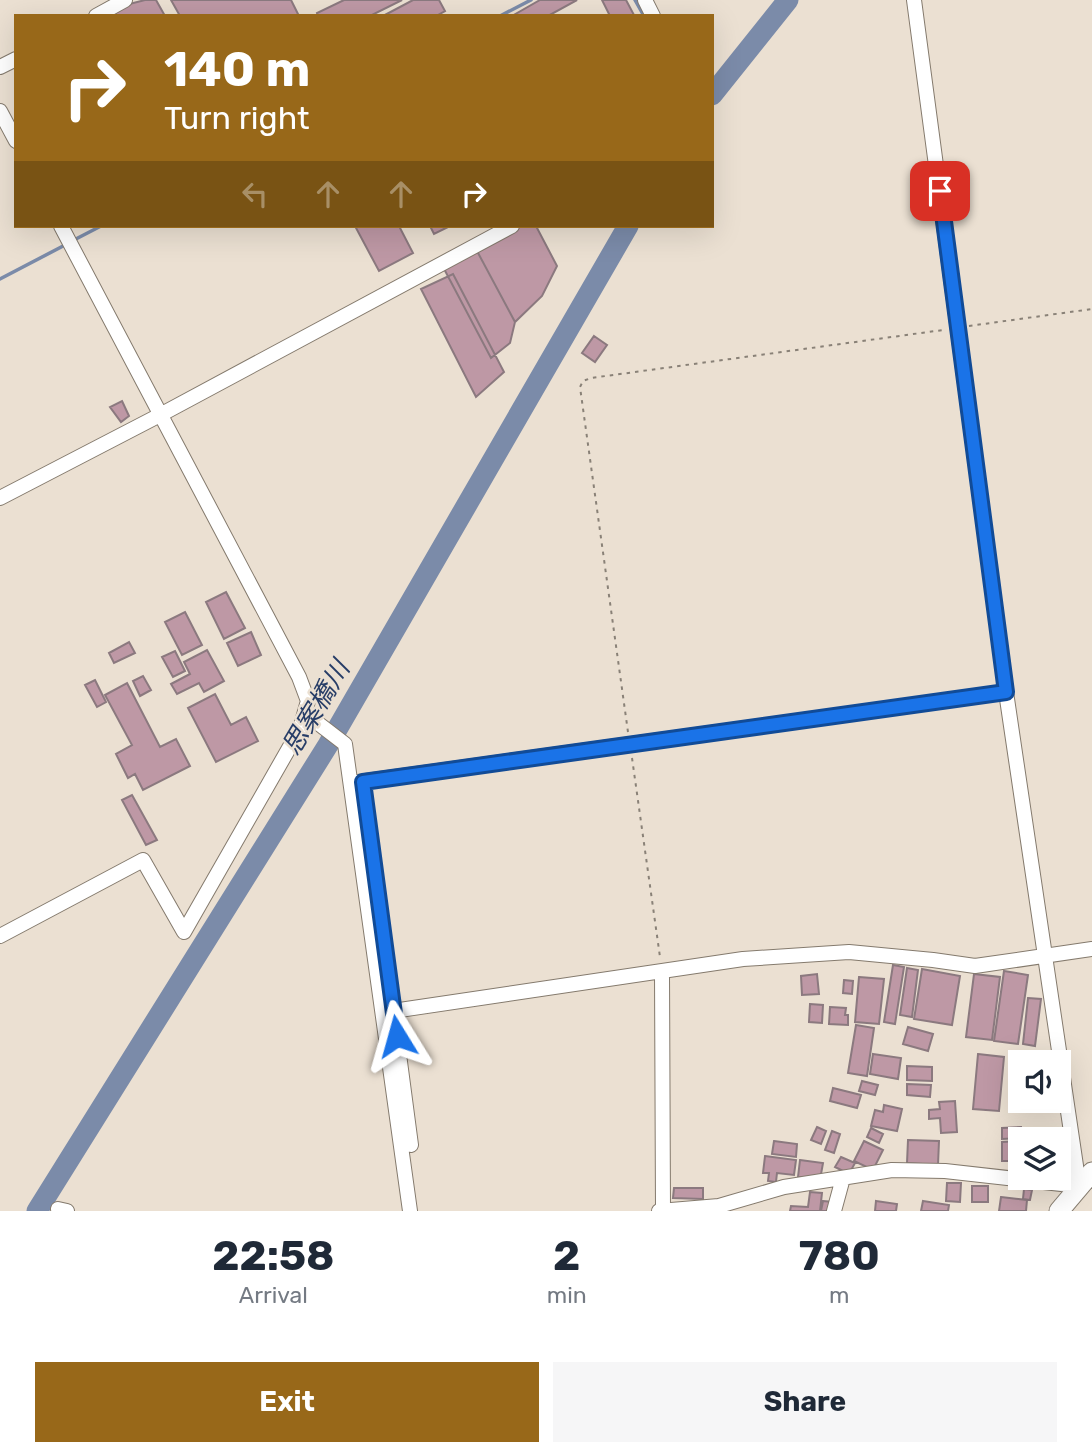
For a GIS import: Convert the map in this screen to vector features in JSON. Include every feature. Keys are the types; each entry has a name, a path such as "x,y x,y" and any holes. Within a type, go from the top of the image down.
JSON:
{"street":[{"path":"100,14 125,0"},
{"path":"914,0 1006,692 1044,955 1086,1179"},
{"path":"0,111 14,137"},
{"path":"62,228 299,677 308,701 310,717 345,744 357,783 393,1011 420,1211"},
{"path":"0,498 508,228"},
{"path":"357,783 1006,692"},
{"path":"0,936 143,859 184,932 300,729 310,717"},
{"path":"357,783 410,1211"},
{"path":"393,1011 743,959 849,952 975,966 1092,949"},
{"path":"662,972 661,1210 719,1206 784,1187 892,1170 1086,1179"},
{"path":"834,1211 843,1178"},
{"path":"1059,1211 1086,1179"}],"path":[{"path":"662,972 580,387 583,382 591,378 1092,309"}],"building":[{"path":"145,0 156,0 164,14 108,14 106,10"},
{"path":"171,0 291,0 298,14 179,14"},
{"path":"344,0 402,0 374,14 317,13"},
{"path":"413,0 439,0 445,11 440,14 387,14"},
{"path":"540,0 577,0 552,14 516,14"},
{"path":"602,0 626,0 633,14 609,14"},
{"path":"356,228 400,228 413,253 379,271"},
{"path":"431,228 446,228 434,234"},
{"path":"501,228 537,228 557,266 542,296 515,322 477,251"},
{"path":"477,251 515,322 510,343 491,358 442,265"},
{"path":"453,274 504,372 476,397 421,289"},
{"path":"594,336 607,345 595,362 582,353"},
{"path":"122,401 129,416 121,422 110,407"},
{"path":"226,592 245,628 224,639 206,602"},
{"path":"185,612 202,645 182,655 165,622"},
{"path":"251,632 261,655 238,666 227,643"},
{"path":"129,642 135,653 114,663 109,653"},
{"path":"207,650 224,681 204,692 199,683 177,694 171,684 190,674 184,662"},
{"path":"175,651 185,671 173,677 162,657"},
{"path":"143,676 151,690 140,696 133,681"},
{"path":"95,680 106,702 97,707 85,685"},
{"path":"127,683 160,747 176,739 190,766 143,790 135,774 128,778 116,754 132,745 105,695"},
{"path":"215,694 231,725 246,717 258,741 216,762 188,708"},
{"path":"132,795 157,840 146,845 122,800"},
{"path":"893,965 904,967 895,1024 884,1022"},
{"path":"907,968 918,970 912,1017 900,1015"},
{"path":"922,969 960,976 952,1025 914,1019"},
{"path":"1004,971 1028,975 1018,1044 994,1041"},
{"path":"817,974 819,994 802,995 801,976"},
{"path":"974,974 1000,977 992,1040 966,1037"},
{"path":"859,977 884,979 879,1024 855,1022"},
{"path":"844,980 853,981 852,994 843,993"},
{"path":"1028,998 1041,999 1035,1046 1023,1044"},
{"path":"810,1004 823,1005 822,1023 809,1022"},
{"path":"830,1007 846,1008 848,1025 829,1024"},
{"path":"856,1025 874,1028 867,1076 848,1073"},
{"path":"908,1027 933,1034 928,1051 903,1044"},
{"path":"873,1054 901,1058 898,1079 870,1074"},
{"path":"978,1054 1004,1057 999,1111 973,1109"},
{"path":"907,1066 932,1067 932,1081 907,1080"},
{"path":"862,1081 878,1085 875,1095 859,1091"},
{"path":"907,1084 931,1085 930,1097 907,1095"},
{"path":"833,1088 861,1095 857,1108 830,1101"},
{"path":"955,1101 957,1132 941,1133 940,1118 929,1119 929,1110 940,1109 939,1102"},
{"path":"884,1105 902,1109 897,1131 871,1126 875,1110 883,1112"},
{"path":"817,1127 826,1131 821,1144 811,1140"},
{"path":"871,1128 883,1134 879,1143 867,1137"},
{"path":"1002,1128 1008,1128 1008,1139 1002,1139"},
{"path":"832,1131 840,1134 834,1153 825,1150"},
{"path":"908,1140 939,1141 938,1165 907,1163"},
{"path":"774,1141 797,1144 796,1157 772,1154"},
{"path":"864,1141 883,1150 873,1170 854,1161"},
{"path":"1002,1142 1008,1142 1008,1161 1002,1161"},
{"path":"765,1156 796,1160 794,1175 777,1173 776,1182 768,1181 769,1173 763,1173"},
{"path":"841,1157 855,1163 849,1174 835,1167"},
{"path":"800,1160 823,1163 820,1180 798,1177"},
{"path":"947,1183 961,1183 960,1202 946,1201"},
{"path":"972,1186 988,1186 988,1202 972,1202"},
{"path":"674,1188 703,1188 703,1199 673,1198"},
{"path":"1024,1190 1032,1190 1030,1200 1023,1199"},
{"path":"810,1192 822,1193 820,1211 790,1211 791,1206 808,1207"},
{"path":"1001,1197 1027,1200 1026,1211 999,1211"},
{"path":"823,1201 833,1202 832,1211 821,1211"},
{"path":"876,1201 897,1204 896,1211 875,1211"},
{"path":"923,1201 949,1205 948,1211 921,1211"}],"waterway":[{"path":"504,14 531,0"},
{"path":"635,0 643,14"},
{"name":"思案橋川","path":"714,92 788,0"},
{"path":"72,241 97,228"},
{"name":"思案橋川","path":"37,1211 328,745 627,228"},
{"path":"0,279 65,245"}],"route":[{"path":"397,1036 363,782 1006,692 940,191"}]}
